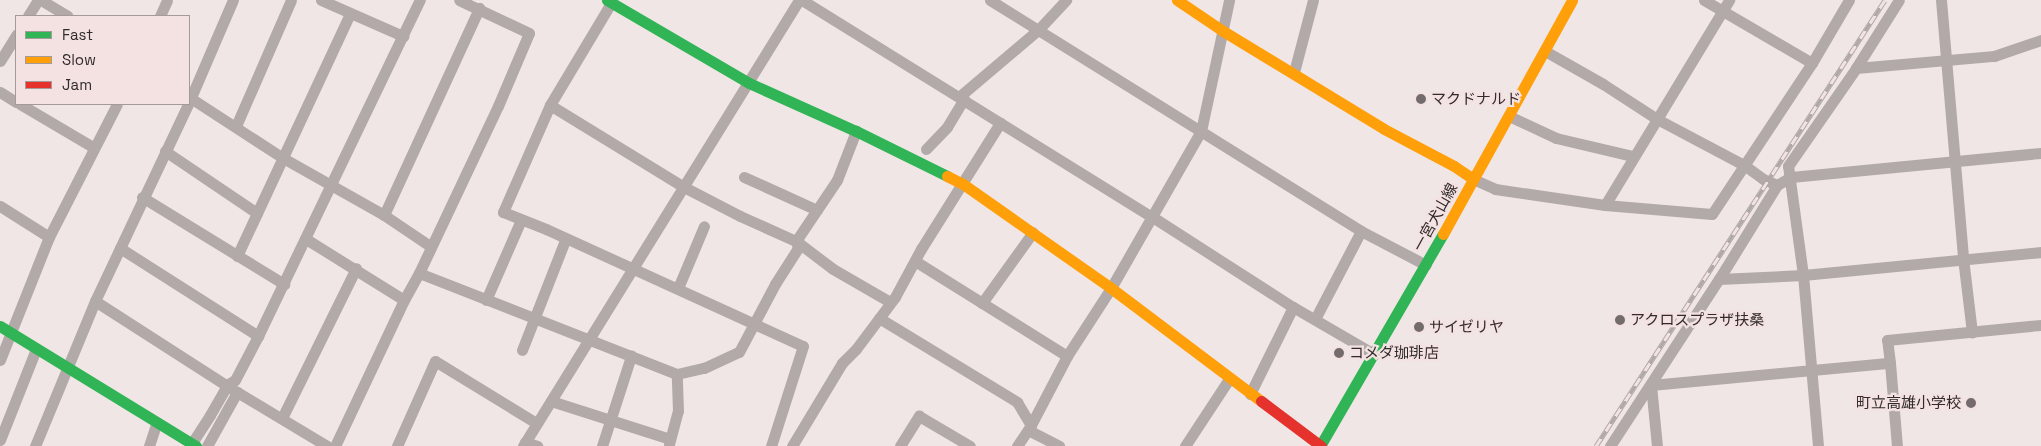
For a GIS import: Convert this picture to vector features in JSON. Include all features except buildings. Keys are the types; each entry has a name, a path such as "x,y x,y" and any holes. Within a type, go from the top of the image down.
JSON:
{"street":[{"path":"29,15 40,0 66,15"},
{"path":"160,15 168,0"},
{"path":"190,98 232,0"},
{"path":"236,126 291,0"},
{"path":"321,0 403,36"},
{"path":"0,326 194,444 227,385 235,380 258,336 420,0"},
{"path":"335,446 498,106 529,33 459,0"},
{"path":"537,446 524,444 682,186 800,0 1151,216 1293,308 1374,354"},
{"path":"990,0 1361,231 1426,265"},
{"path":"926,149 947,127 962,98 1039,30 1066,0"},
{"path":"1178,0 1223,30 1384,129 1454,166 1473,179 1495,189 1605,205 1712,214 1812,63 1849,0"},
{"path":"1017,446 1030,427 1067,356 1111,288 1201,131 1229,0"},
{"path":"1294,72 1313,0"},
{"name":"一宮犬山線","path":"1321,446 1426,265 1572,0"},
{"path":"1704,0 1812,63"},
{"path":"1605,205 1729,0"},
{"path":"1818,446 1803,275 1792,177 1788,166 1856,68 1898,0"},
{"path":"1941,0 1963,258 1972,332"},
{"path":"771,446 803,346 633,267 503,212 550,105 609,1 748,83 932,166 963,184 1111,288 1229,379 1321,446"},
{"path":"384,215 479,8"},
{"path":"237,256 350,14"},
{"path":"0,61 15,37"},
{"path":"1856,68 1994,56 2041,40"},
{"path":"1544,51 1657,119 1744,165 1763,179 1777,184"},
{"path":"0,92 15,101"},
{"path":"190,101 236,126 283,158 384,215 430,246"},
{"path":"22,105 93,148"},
{"path":"0,360 50,237 115,105"},
{"path":"34,446 95,301 187,105"},
{"path":"550,105 682,186 740,216 796,241 833,268 890,302"},
{"path":"1509,116 1556,138 1634,156"},
{"path":"792,446 842,363 856,349 890,302 1000,123"},
{"path":"796,241 837,180 856,131"},
{"path":"165,151 257,213"},
{"path":"1610,446 1719,279 1777,184 1792,177 2041,153"},
{"path":"744,177 817,210"},
{"path":"142,197 284,284"},
{"path":"0,206 50,237"},
{"path":"486,300 521,220"},
{"path":"678,288 704,226"},
{"path":"1315,319 1361,231"},
{"path":"982,303 1033,232"},
{"path":"522,350 533,317 566,238"},
{"path":"306,239 356,268 404,300"},
{"path":"419,273 677,374 704,368 739,352 798,248 796,241"},
{"path":"120,248 258,336"},
{"path":"1719,279 1803,275 1963,258 2041,252"},
{"path":"915,261 1067,356"},
{"path":"282,418 356,268"},
{"path":"95,301 237,392 327,446"},
{"path":"1250,394 1293,308"},
{"path":"878,318 1017,402 1030,427 1059,446"},
{"path":"1897,446 1887,340 2041,325"},
{"path":"0,440 36,349"},
{"path":"602,446 631,356"},
{"path":"397,446 434,361 536,423"},
{"path":"1651,385 1890,364"},
{"path":"551,401 611,420 669,442 678,411 677,374"},
{"path":"1185,446 1229,379"},
{"path":"1651,385 1657,446"},
{"path":"206,446 237,392"},
{"path":"900,446 919,416 970,446"},
{"path":"149,446 157,422"}],"railway":[{"path":"1596,446 1885,0"}],"traffic: fast":[{"path":"607,0 749,83 856,131 947,176"},
{"path":"1320,446 1443,234"},
{"path":"0,326 196,446"}],"traffic: slow":[{"path":"1177,0 1223,31 1384,129 1454,166 1473,179"},
{"path":"1443,234 1572,0"},
{"path":"947,176 963,184 1111,288 1261,401"}],"traffic: jam":[{"path":"1261,401 1321,446"}],"place":[{"name":"マクドナルド","path":"1421,99"},
{"name":"アクロスプラザ扶桑","path":"1620,320"},
{"name":"サイゼリヤ","path":"1419,327"},
{"name":"コメダ珈琲店","path":"1339,353"},
{"name":"町立高雄小学校","path":"1971,403"}]}
